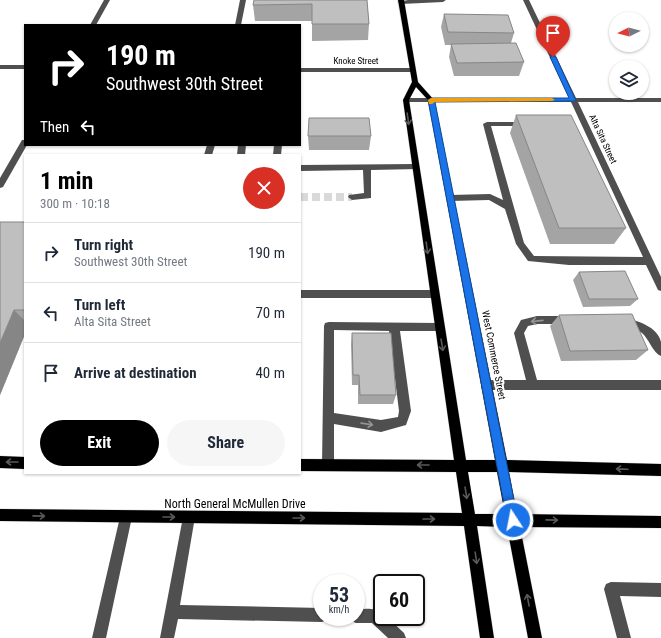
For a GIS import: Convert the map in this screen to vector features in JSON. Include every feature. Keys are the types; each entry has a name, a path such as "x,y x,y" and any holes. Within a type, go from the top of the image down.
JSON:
{"main road":[{"path":"401,1 415,82 431,100"},
{"path":"415,82 406,100 487,638"},
{"name":"West Commerce Street","path":"431,100 535,638"},
{"path":"0,462 24,462"},
{"path":"301,465 502,466 661,470"},
{"name":"North General McMullen Drive","path":"0,515 661,522"}],"street":[{"path":"94,24 107,0"},
{"path":"238,24 244,0"},
{"path":"401,1 443,0"},
{"name":"Alta Sita Street","path":"526,0 661,287"},
{"path":"0,67 24,67"},
{"name":"Knoke Street","path":"301,70 413,70"},
{"path":"406,100 661,100"},
{"path":"534,125 487,124 520,244 531,259 569,262 649,261"},
{"path":"0,185 24,144"},
{"path":"352,197 368,196 367,167"},
{"path":"301,168 415,167"},
{"path":"450,198 490,197 509,207"},
{"path":"301,294 434,294"},
{"path":"533,385 519,332 525,323 537,320 581,320"},
{"path":"610,321 636,324 648,330 661,351"},
{"path":"328,465 329,326 439,327"},
{"path":"328,418 381,426 391,425 402,421 405,411 394,327"},
{"path":"486,385 661,385"},
{"path":"99,638 126,517"},
{"path":"168,638 189,517"},
{"path":"624,638 611,589 661,590"},
{"path":"172,612 313,615"},
{"path":"365,616 375,616 399,638"}],"building":[{"path":"254,0 367,0 369,24 312,24 312,4 253,5"},
{"path":"444,14 508,15 514,33 448,32"},
{"path":"516,43 524,62 457,63 451,44"},
{"path":"516,115 571,115 626,228 559,228"},
{"path":"309,118 369,118 371,136 308,136"},
{"path":"0,222 24,222 24,310 14,310 0,343"},
{"path":"625,271 638,299 589,299 579,272"},
{"path":"632,314 648,350 570,351 559,315"},
{"path":"352,333 391,333 396,395 360,395 359,375 353,375"}],"tunnel":[{"path":"301,197 352,197"}],"slow traffic":[{"path":"432,102 431,100 552,100"}],"route":[{"path":"513,520 431,100 574,100 553,57"}]}
